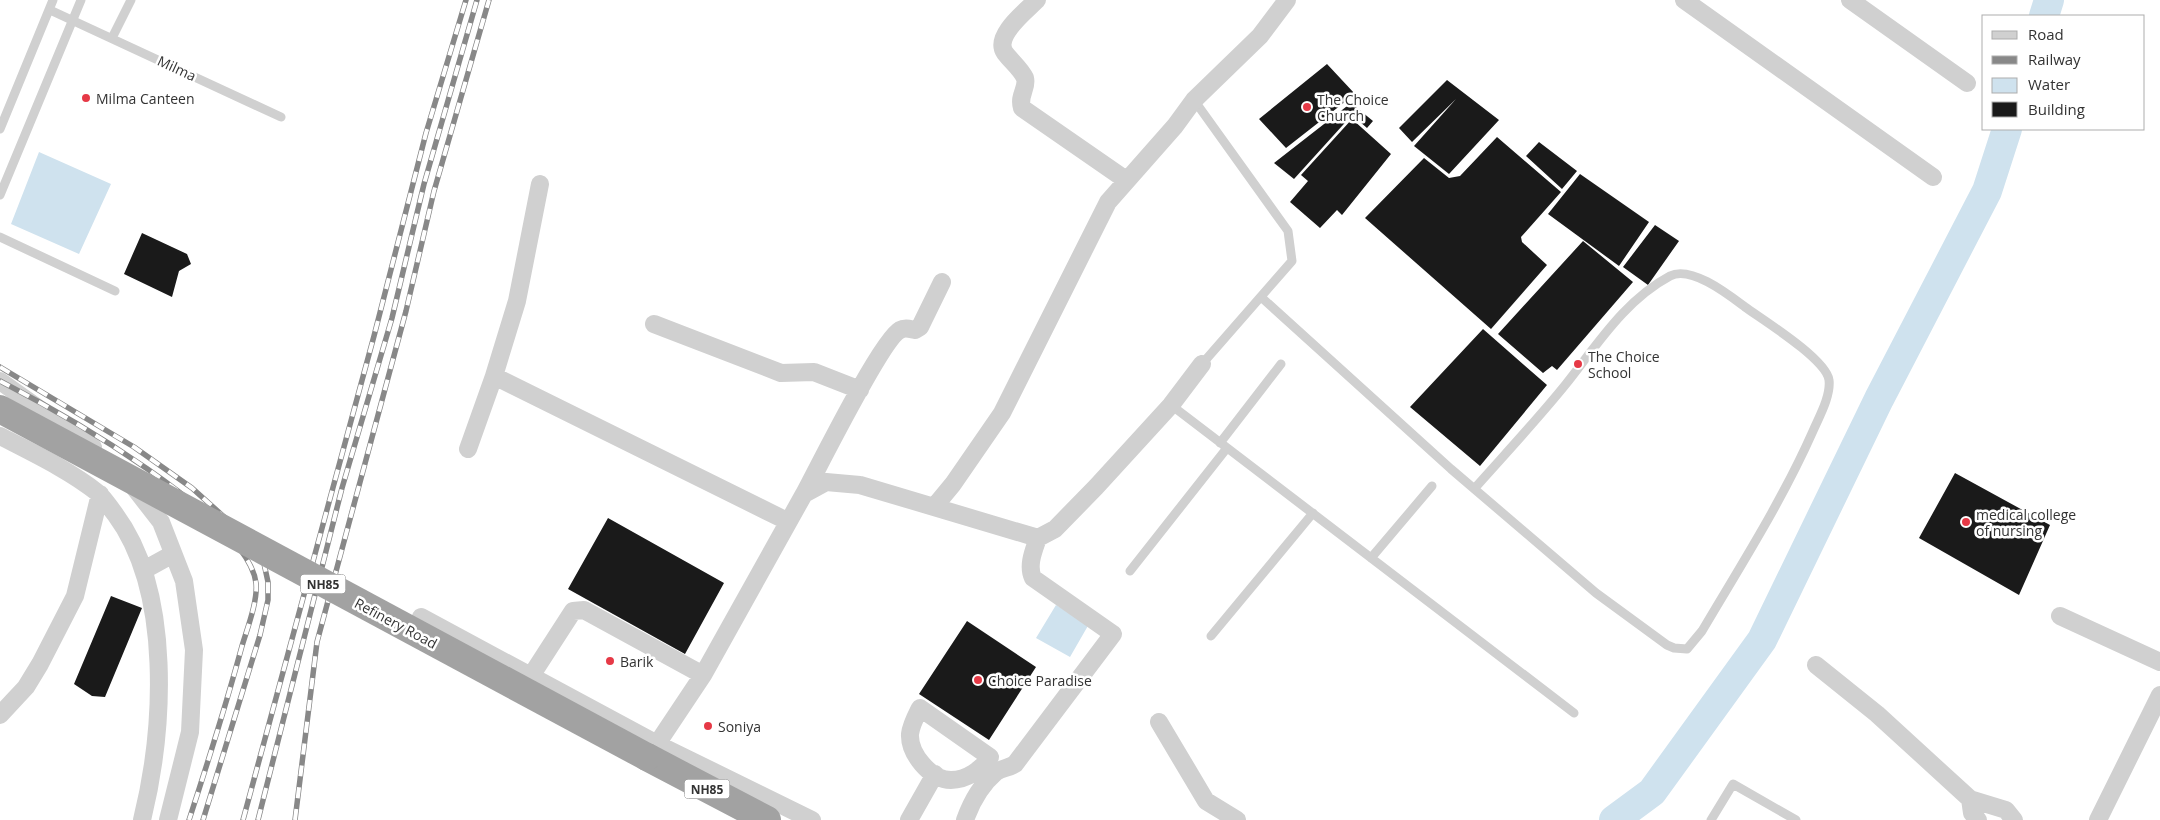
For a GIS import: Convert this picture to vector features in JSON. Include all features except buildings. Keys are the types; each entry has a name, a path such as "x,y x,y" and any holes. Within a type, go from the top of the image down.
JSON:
{"highway":[{"name":"Refinery Road","path":"0,410 767,820"}],"street":[{"path":"1037,0 1009,28 1003,38 1003,51 1024,77 1026,84 1019,100 1022,108 1126,180"},
{"path":"934,507 953,484 1002,414 1108,202 1175,126 1194,100 1260,36 1287,0"},
{"path":"1684,0 1933,177"},
{"path":"1850,0 1967,83"},
{"path":"468,449 494,376 517,301 540,184"},
{"path":"657,744 703,675 875,363 898,330 905,328 915,330 920,327 942,282"},
{"path":"654,324 781,373 814,372 860,390"},
{"path":"804,494 826,482 860,485 1038,538 1055,529 1171,405 1202,364"},
{"path":"494,376 787,521"},
{"path":"0,381 116,463 161,522 184,581 194,650 190,732 168,820"},
{"path":"0,436 54,464 100,494 123,526 144,570 154,616 159,688 151,781 142,820"},
{"path":"0,714 31,679 75,596 100,494"},
{"path":"965,820 969,808 996,772 1015,764 1113,634 1038,584 1033,578 1030,571 1031,561 1038,538"},
{"path":"144,570 173,554"},
{"path":"532,676 573,611 584,610 703,675"},
{"path":"421,616 657,744 812,820"},
{"path":"2060,616 2160,662"},
{"path":"1816,665 1877,714 1970,799 2006,810 2014,820"},
{"path":"2098,820 2160,695"},
{"path":"920,708 990,757 984,766 965,776 952,780 935,774 916,758 912,751 910,732 920,708"},
{"path":"1159,722 1206,801 1237,820"},
{"path":"909,820 935,774"},
{"path":"1970,799 1972,813 1978,820"}],"lane":[{"path":"0,130 53,0"},
{"path":"0,194 81,0"},
{"path":"112,38 131,0"},
{"name":"Milma","path":"50,10 280,117"},
{"path":"1194,100 1288,231 1292,261 1202,364"},
{"path":"0,237 115,291"},
{"path":"1261,297 1474,488 1596,593 1667,645 1678,649 1687,649 1702,631 1778,503 1821,413 1828,391 1829,379 1824,367 1808,353 1719,289 1687,273 1672,274 1642,294 1624,312 1544,410 1474,488"},
{"path":"1130,571 1281,364"},
{"path":"1171,405 1574,713"},
{"path":"1372,558 1432,486"},
{"path":"1211,636 1313,513"},
{"path":"1711,820 1733,784 1796,820"}],"water":[{"path":"39,152 111,184 79,254 11,224"},
{"path":"1056,605 1089,624 1070,657 1036,638"}],"waterway":[{"path":"2044,15 2049,0"},
{"path":"1614,820 1652,792 1762,640 1879,399 1987,191 2007,130"}],"railway":[{"path":"243,820 374,336 426,133 466,0"},
{"path":"258,820 342,488 392,318 424,184 477,0"},
{"path":"295,820 317,642 406,311 434,191 489,0"},
{"path":"0,367 134,447 192,488 253,543 263,559 268,582 268,600 260,635 203,820"},
{"path":"0,381 63,416 147,468 187,498 221,528 245,557 256,583 254,606 189,820"}],"place":[{"name":"Milma Canteen","path":"86,98"},
{"name":"The Choice Church","path":"1307,107"},
{"name":"The Choice School","path":"1578,364"},
{"name":"medical college of nursing","path":"1966,522"},
{"name":"Barik","path":"610,661"},
{"name":"Choice Paradise","path":"978,680"},
{"name":"Soniya","path":"708,726"}]}
